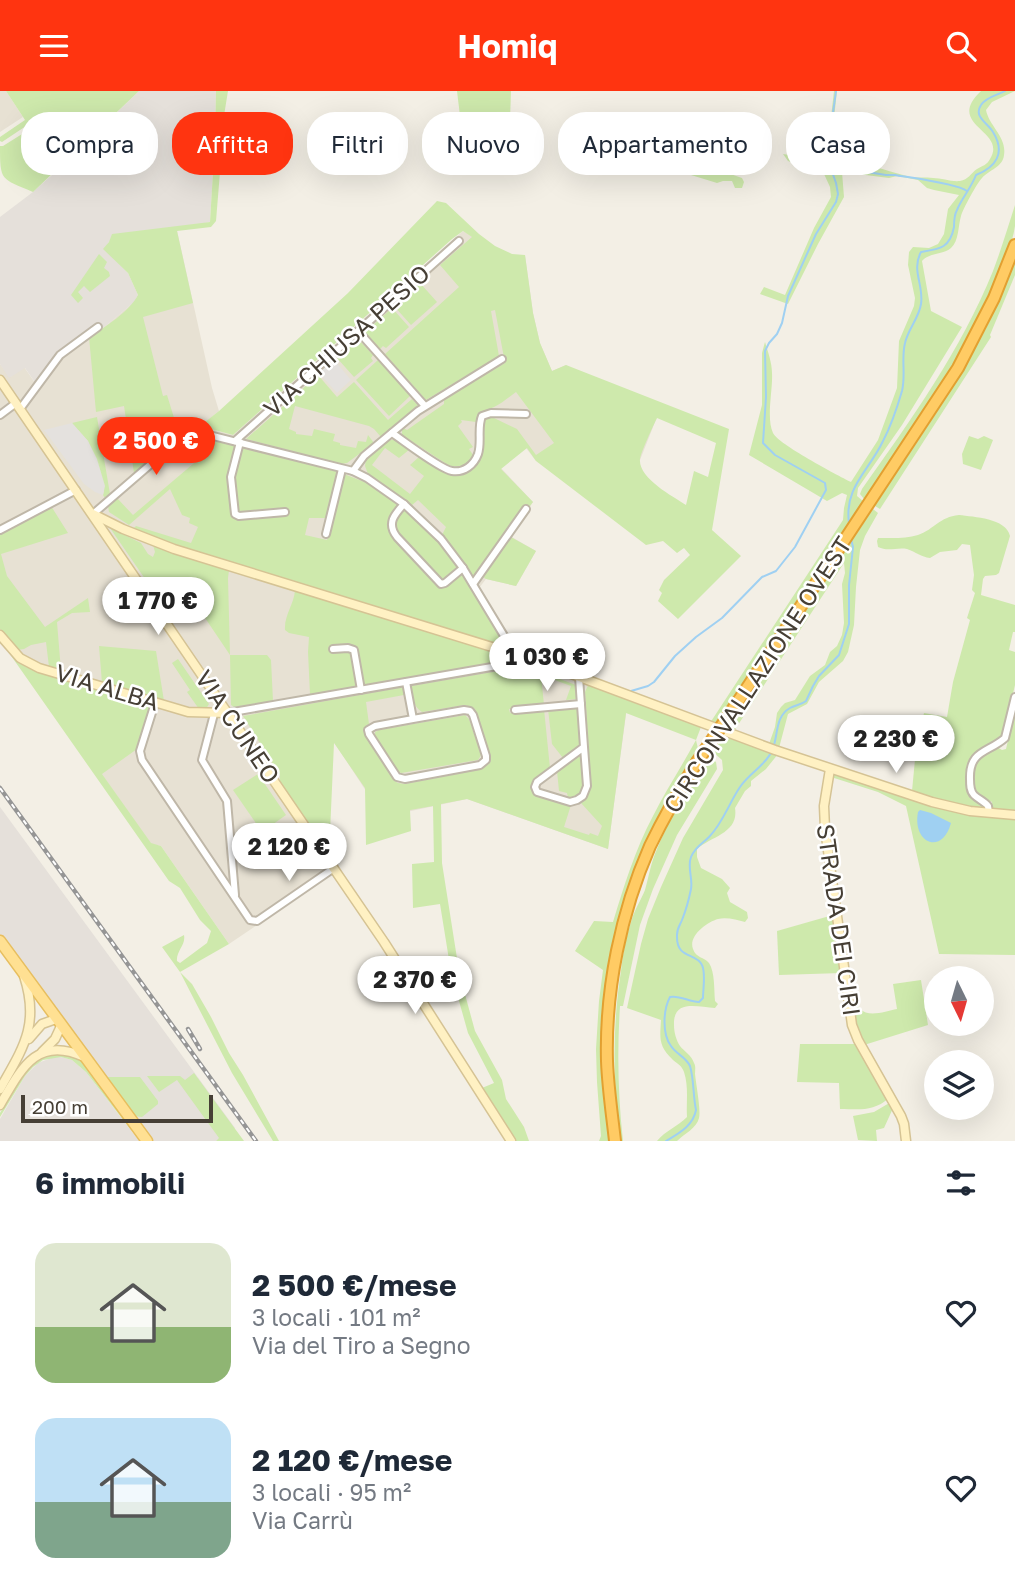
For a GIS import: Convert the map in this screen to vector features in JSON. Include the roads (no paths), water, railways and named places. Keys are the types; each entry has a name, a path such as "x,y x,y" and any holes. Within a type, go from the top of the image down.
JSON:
{"highway":[{"name":"CIRCONVALLAZIONE OVEST","path":"615,1141 608,1079 607,1041 611,992 620,941 635,886 649,849 697,762 826,570 969,349 1001,282 1015,245"}],"main road":[{"path":"0,941 147,1141"}],"street":[{"name":"VIA CHIUSA PESIO","path":"237,442 459,241"},
{"path":"0,415 18,406 60,355 98,327"},
{"path":"358,331 425,406"},
{"path":"353,471 363,456 425,406 502,359"},
{"name":"VIA CUNEO","path":"0,380 415,988 511,1141"},
{"path":"391,433 448,470 462,471 472,464 477,456 482,416 491,413 526,414"},
{"path":"515,654 463,568 441,539 404,504 353,471 197,432 186,433 93,514 174,549 534,660 830,769 948,807 1015,815"},
{"path":"237,442 232,474 235,514 239,516 285,512"},
{"path":"326,534 342,469"},
{"path":"0,530 76,490"},
{"path":"404,504 393,518 392,529 397,537 440,583 445,583 463,568"},
{"path":"473,584 526,509"},
{"name":"VIA ALBA","path":"0,635 20,658 32,665 192,713 227,713"},
{"path":"333,649 354,650 361,690"},
{"path":"227,713 534,660"},
{"path":"579,677 587,786 586,792 582,798 575,801 537,792 537,782 584,747"},
{"path":"406,682 413,719"},
{"path":"989,813 988,806 972,792 971,765 976,756 1005,738 1015,697"},
{"path":"155,703 140,751 142,760 250,920 257,921 334,868"},
{"path":"515,710 581,704"},
{"path":"470,711 486,760 480,765 398,779 368,730 375,726 413,719 470,711"},
{"path":"214,714 202,760 228,801 235,897"},
{"name":"STRADA DEI CIRI","path":"830,769 824,806 825,829 852,1027 901,1116 906,1141"},
{"path":"22,970 30,1000 29,1028 24,1046"},
{"path":"0,1089 24,1046 42,1024 49,1020 59,1022 55,1039 24,1066 0,1105"},
{"path":"40,1054 60,1049 84,1057"}],"water":[{"path":"920,810 951,823 941,840 935,842 923,838 917,823"}],"waterway":[{"path":"836,91 831,127 819,156 824,164 932,181 967,191"},
{"path":"849,523 848,510 854,489 886,435 902,391 905,343 921,304 918,259 921,252 939,248 947,243 952,234 956,212 976,175 989,168 997,158 997,140 980,116 979,109 986,100 1005,91"},
{"path":"631,691 654,682 675,656 722,618 762,577 776,571 795,547 826,490 825,483 775,455 763,443 765,351 782,323 788,296 816,234 836,202 838,194 833,175"},
{"path":"774,745 782,715 806,701 819,676 839,655 849,624 853,547 851,539"},
{"path":"666,1141 689,1125 696,1110 690,1066 668,1041 664,1022 670,997 699,1002 703,998 702,965 683,952 678,943 678,930 691,889 691,857 718,826 744,782 772,751"}],"railway":[{"path":"0,788 256,1141"},
{"path":"188,1029 200,1049"}]}
